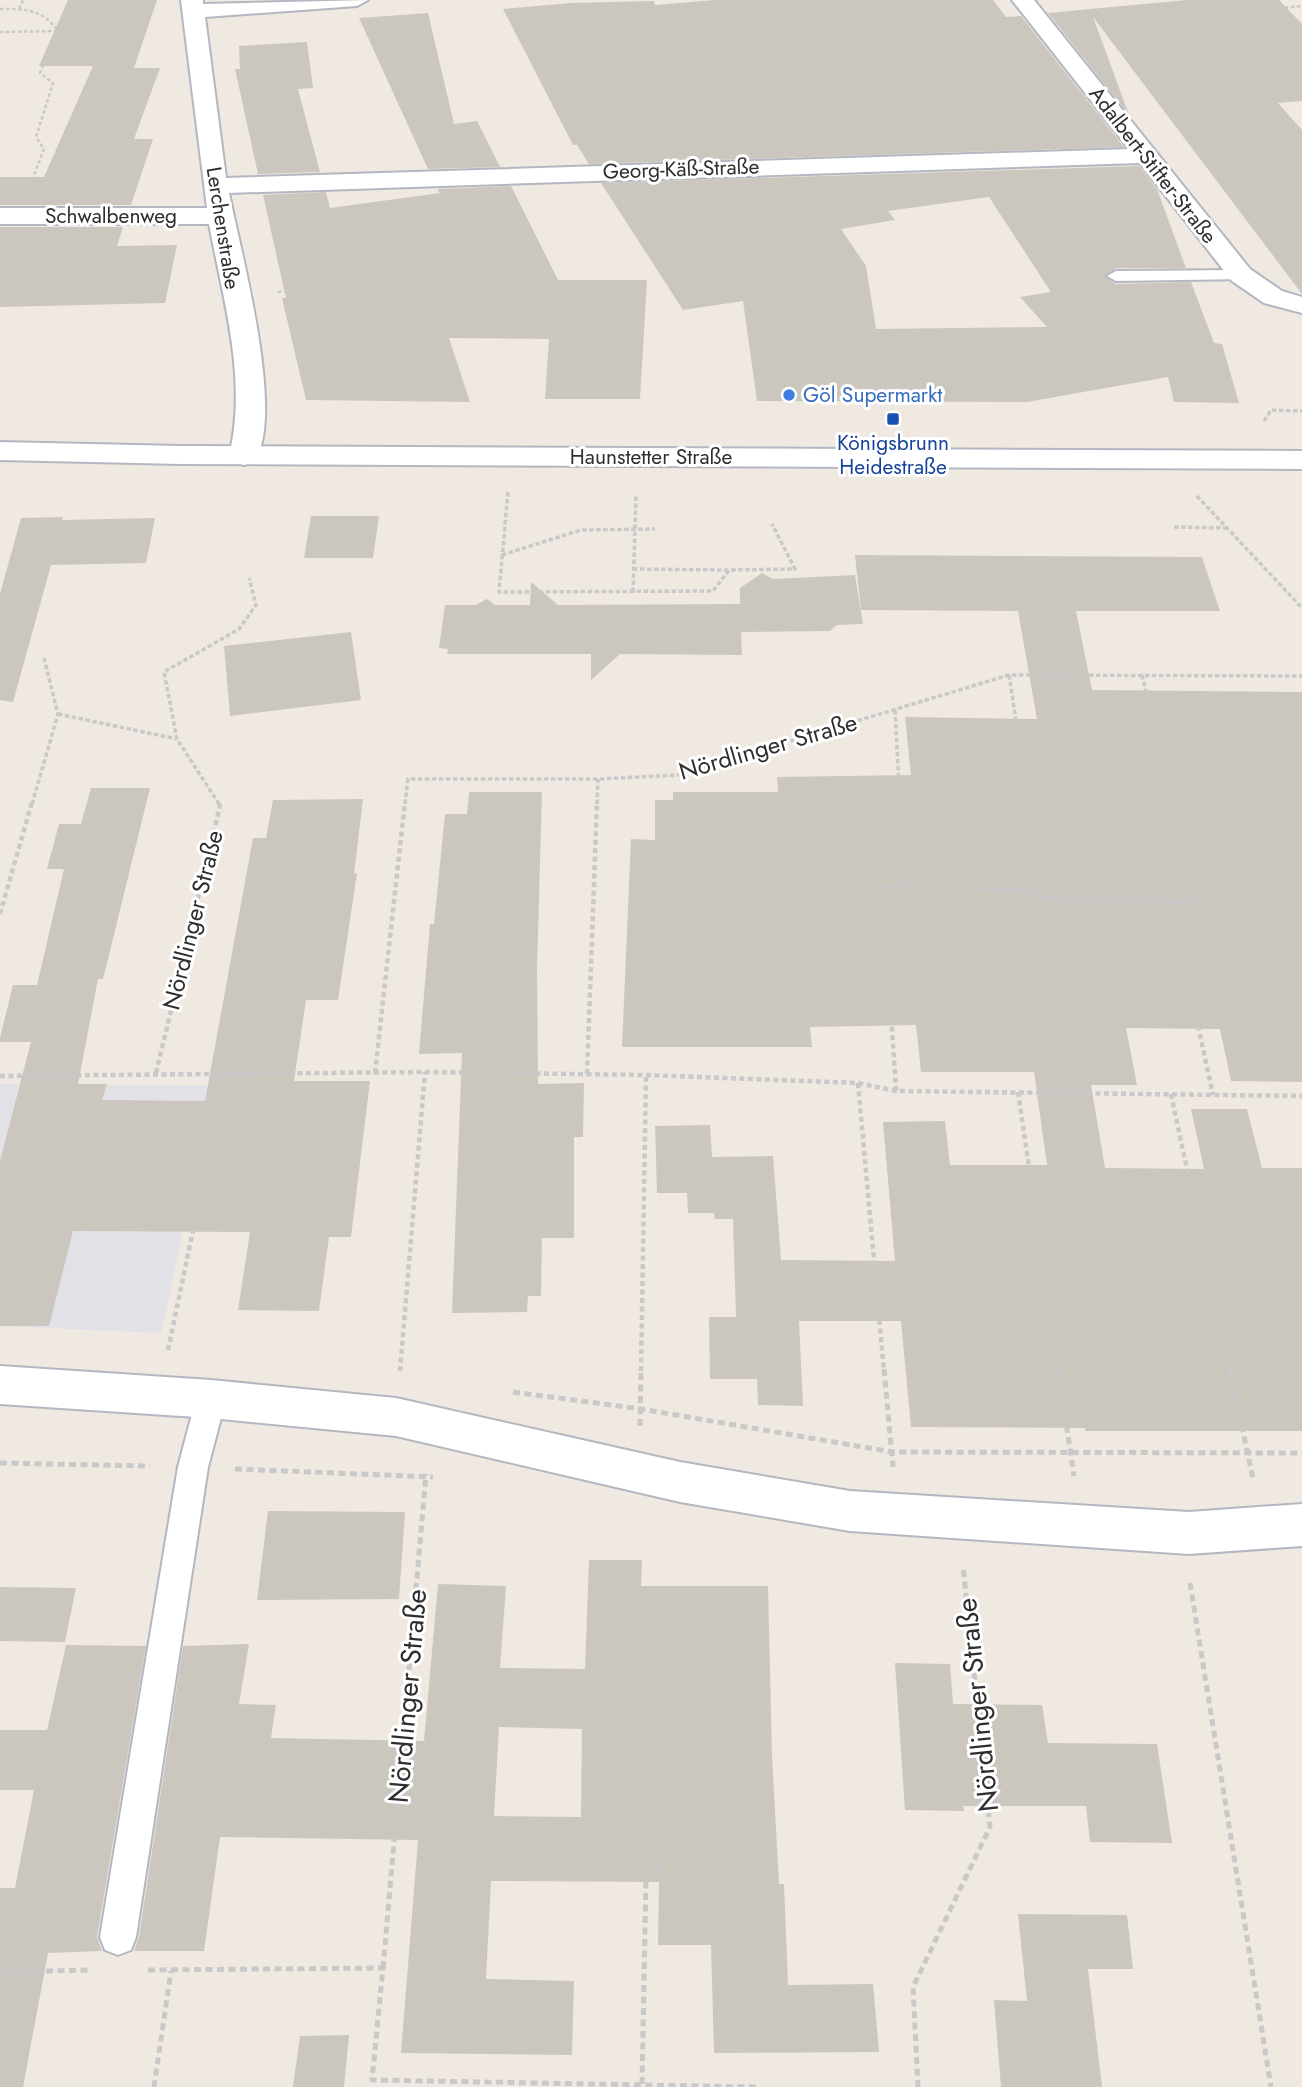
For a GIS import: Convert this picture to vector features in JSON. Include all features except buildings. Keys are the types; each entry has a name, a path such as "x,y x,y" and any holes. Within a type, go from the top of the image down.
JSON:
{"street":[{"path":"192,5 357,0"},
{"name":"Adalbert-Stifter-Straße","path":"1023,0 1241,275 1273,297 1302,305"},
{"name":"Lerchenstraße","path":"192,5 215,186 251,387 250,427 244,456"},
{"name":"Georg-Käß-Straße","path":"215,186 701,168 1146,156"},
{"name":"Schwalbenweg","path":"9,216 221,216"},
{"name":"Haunstetter Straße","path":"0,450 244,456 1302,460"},
{"path":"0,1385 211,1399 414,1421 638,1472 850,1511 1189,1533 1283,1526"}],"lane":[{"path":"1116,276 1241,275"},
{"path":"118,1937 193,1467 211,1399"}],"path":[{"path":"19,9 23,0"},
{"path":"1249,10 1302,6"},
{"path":"0,9 19,9 47,16 58,31"},
{"path":"0,32 58,31"},
{"path":"9,216 44,149 36,137 53,83 40,74 58,31"},
{"path":"234,297 420,276"},
{"path":"510,457 499,592 713,591 729,570"},
{"path":"633,592 636,486"},
{"path":"1188,487 1302,608"},
{"path":"633,569 795,569 772,524"},
{"path":"1174,527 1228,528"},
{"path":"501,555 581,530 655,529"},
{"name":"Nördlinger Straße","path":"156,1073 220,806 177,738 164,672 239,629 256,605 249,578"},
{"path":"0,914 58,714 44,658"},
{"path":"1009,675 1044,898"},
{"name":"Nördlinger Straße","path":"375,1073 408,779 598,779 678,775 1009,675 1302,676"},
{"path":"896,1091 883,887 1027,890 1044,898 1194,902 1142,675"},
{"name":"Nördlinger Straße","path":"895,710 905,888"},
{"path":"58,714 177,738"},
{"path":"587,1074 598,779"},
{"path":"1027,890 1064,1094"},
{"path":"1171,901 1213,1095"},
{"path":"0,1076 425,1072 587,1074 858,1083 896,1091 1302,1096"},
{"name":"Nördlinger Straße","path":"425,1072 414,1421 383,1968 372,2080 528,2085"},
{"path":"167,1353 226,1073"},
{"path":"638,1472 646,1075"},
{"path":"858,1083 896,1514"},
{"path":"1018,1092 1071,1451 1079,1526"},
{"path":"1171,1094 1247,1453 1283,1526"},
{"path":"153,1351 181,1354"},
{"path":"507,1391 641,1409 892,1452 1302,1453"},
{"name":"Nördlinger Straße","path":"918,2087 914,1987 990,1827 964,1569 947,1518"},
{"path":"1189,1533 1189,1580 1271,2087"},
{"path":"642,2084 646,1878 677,1852"},
{"path":"135,1970 383,1968"},
{"path":"0,1972 97,1970"},
{"path":"154,2087 171,1970"},
{"path":"528,2085 758,2087"}],"shaded area":[{"path":"0,1084 214,1086 161,1333 3,1326 6,1315 0,1314"}],"place":[{"name":"Göl Supermarkt","path":"789,395"},
{"name":"Königsbrunn Heidestraße","path":"893,419"}]}
